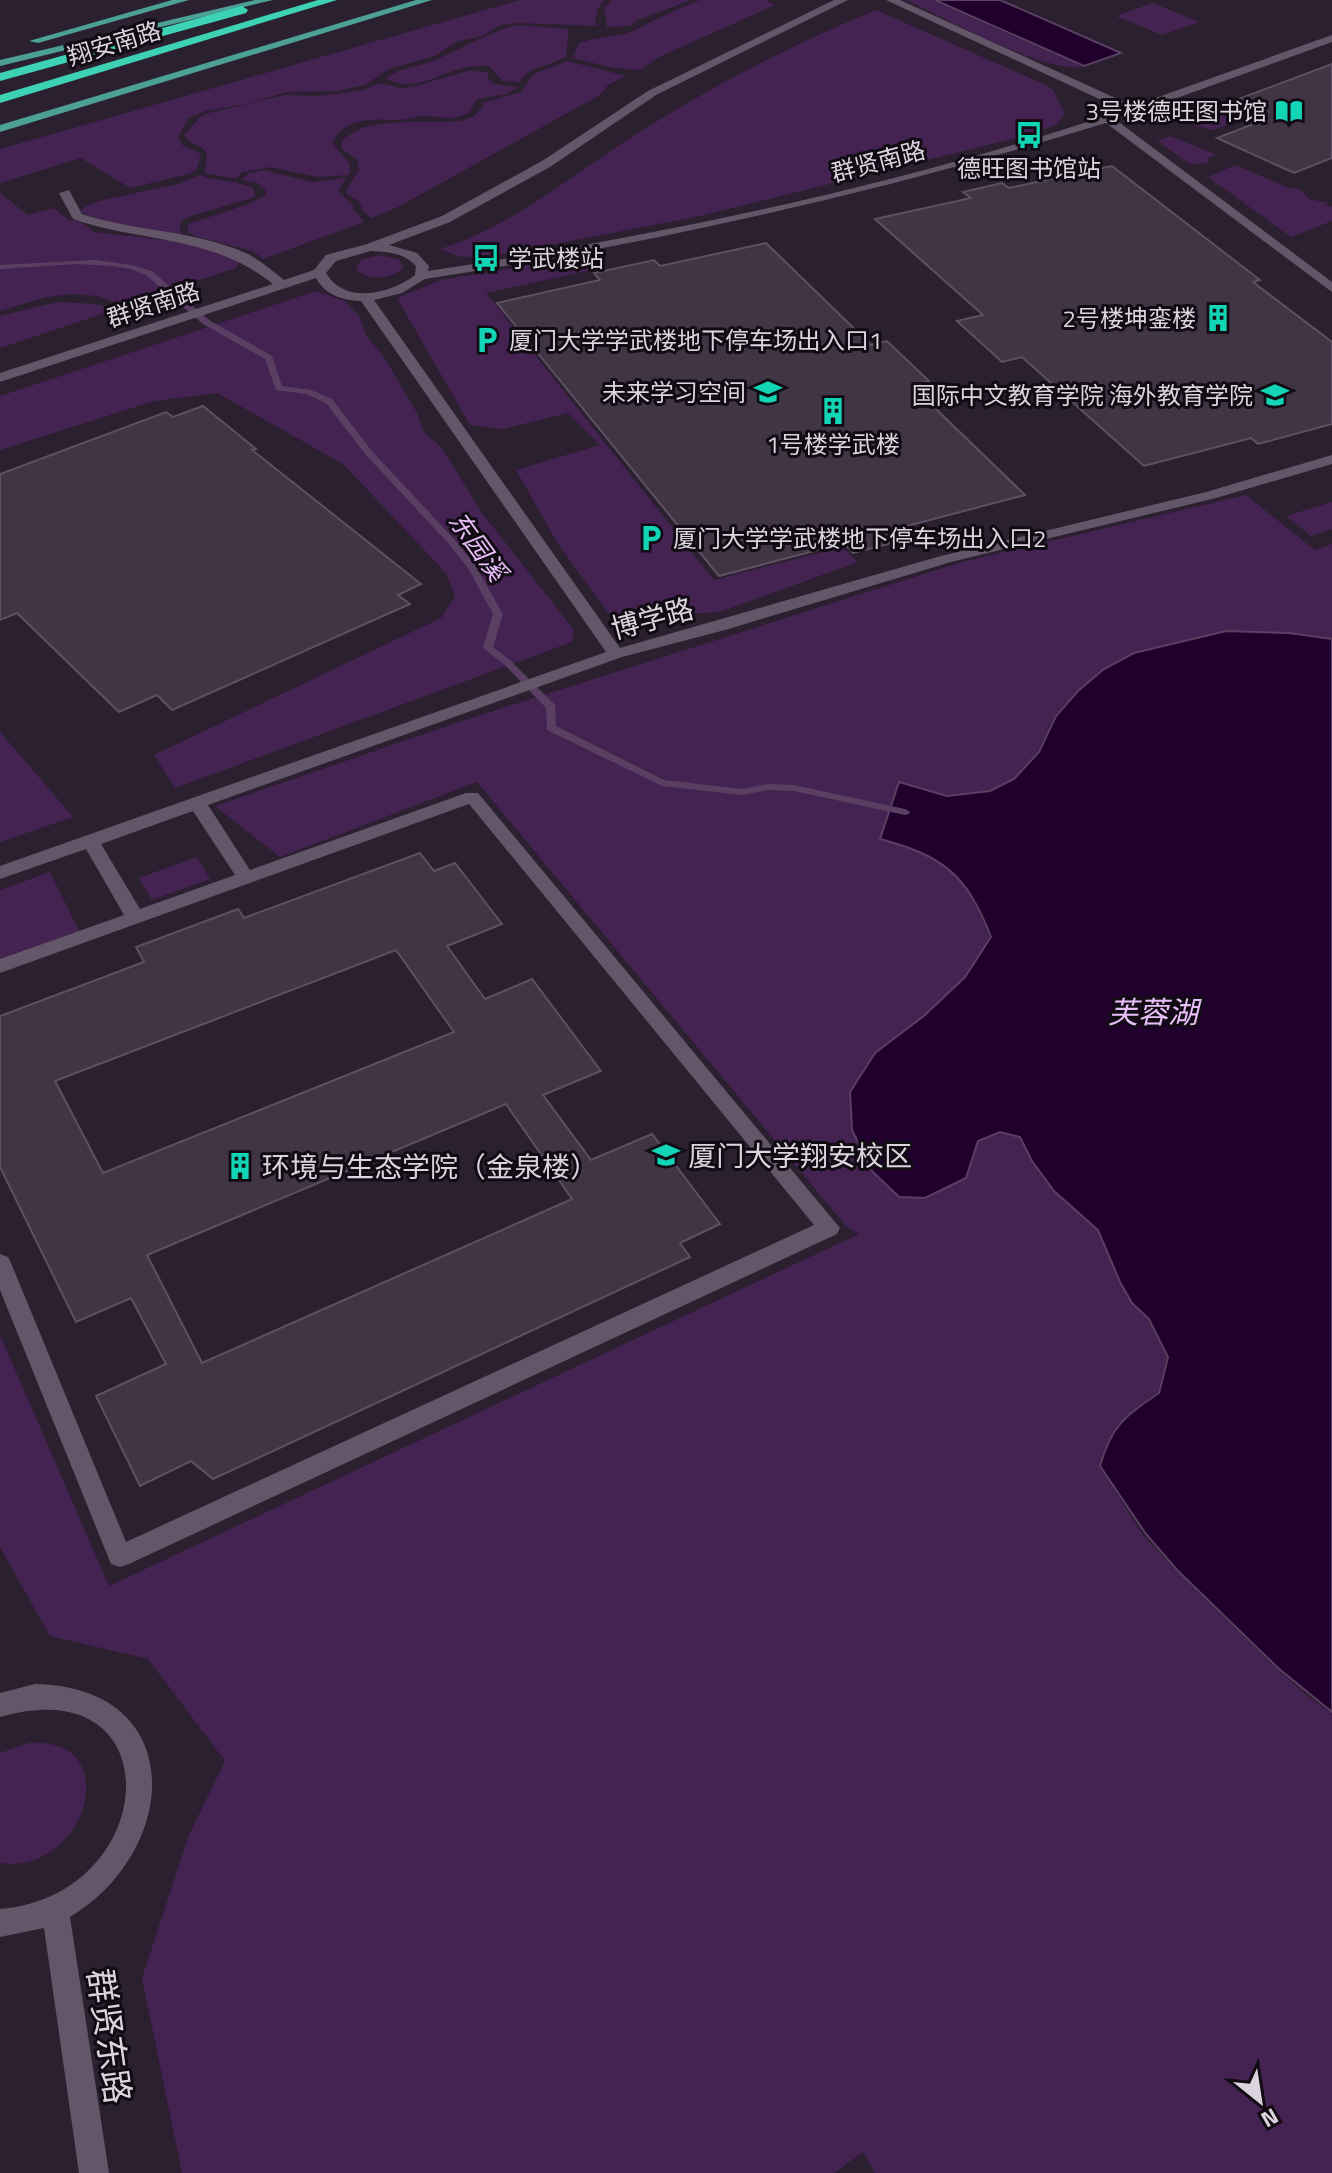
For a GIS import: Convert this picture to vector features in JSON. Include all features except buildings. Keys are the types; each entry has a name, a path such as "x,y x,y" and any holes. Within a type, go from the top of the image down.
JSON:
{"highway":[{"name":"翔安南路","path":"0,77 279,0"},
{"name":"翔安南路","path":"0,99 331,0"}],"main road":[{"path":"0,51 184,0"},
{"path":"0,63 268,0"},
{"path":"0,129 427,0"}],"street":[{"path":"371,247 446,219 546,164 652,93 843,0"},
{"path":"891,0 1132,110"},
{"name":"群贤南路","path":"365,297 400,291 421,276 672,233 866,188 1132,110 1332,38"},
{"path":"1106,118 1332,288"},
{"path":"65,193 77,216 108,228 184,238 220,248 245,257 282,285"},
{"path":"371,247 404,252 417,258 423,266 421,276"},
{"name":"群贤南路","path":"0,378 319,273 331,258 354,249 371,247"},
{"path":"319,273 322,283 332,290 365,297 616,654"},
{"name":"博学路","path":"0,873 616,654 719,627 946,559 1211,495 1332,459"},
{"path":"0,966 472,797 829,1228 120,1556 0,1263"},
{"path":"197,803 246,877"},
{"path":"90,841 135,917"},
{"path":"0,1705 35,1696 74,1699 107,1715 132,1746 141,1782 133,1827 111,1866 78,1897 55,1909 37,1918 0,1923"},
{"name":"群贤东路","path":"55,1909 94,2173"}],"shaded area":[{"path":"520,0 605,0 598,8 595,23 600,26 500,25 482,36 456,42 435,56 389,69 365,85 336,91 286,92 250,103 205,111 189,118 178,137 182,145 201,154 197,169 192,173 130,188 81,158 0,183 0,149"},
{"path":"612,0 691,0 635,21 630,26 607,27 604,8"},
{"path":"700,0 765,0 775,5 659,57 640,70 614,68 573,58 578,44 630,32"},
{"path":"906,0 932,0 1083,67 1065,66 1019,53"},
{"path":"1153,3 1199,22 1162,35 1116,16"},
{"path":"876,10 1046,85 1053,90 1065,114 1057,124 1036,133 700,216 493,256 461,257 440,249 513,216 624,142 716,87 811,38"},
{"path":"516,25 569,29 566,56 529,72 520,82 502,81 489,66 464,68 412,84 386,78 433,61"},
{"path":"567,61 626,76 608,85 600,95 398,207 372,218 364,212 359,202 346,193 359,170 357,160 342,149 342,141 353,133 367,127 398,122 461,121 474,116 483,107 482,103 521,92 534,74"},
{"path":"471,70 488,73 488,79 494,84 518,87 507,94 477,99 472,109 455,118 420,116 401,120 370,120 344,128 332,143 350,164 349,175 317,177 271,167 242,172 236,179 205,173 206,153 184,135 200,117 209,113 285,95 319,96 364,90 379,83 401,88"},
{"path":"1227,110 1250,116 1213,130 1193,125"},
{"path":"1170,136 1217,155 1208,158 1209,163 1190,164 1157,141"},
{"path":"1235,165 1289,188 1299,189 1309,199 1328,203 1326,205 1332,207 1332,221 1291,237 1208,177"},
{"path":"263,170 312,182 346,178 338,191 353,205 364,222 263,259 253,251 188,232 188,224 246,205 266,195 258,183 242,180 249,173"},
{"path":"200,175 248,186 254,189 255,197 191,216 182,221 179,228 183,235 105,222 81,212 86,206 99,201 178,184"},
{"path":"0,193 28,215 53,208 69,220 80,221 94,232 192,243 240,261 236,268 124,305 97,296 72,294 47,297 0,311"},
{"path":"379,255 399,259 403,268 380,278 356,270 361,260"},
{"path":"584,256 600,268 486,293 714,580 842,547 858,562 720,612 612,618 558,544 516,470 600,445 568,413 503,429 470,425 397,298 441,280"},
{"path":"316,291 345,301 360,317 366,336 382,354 417,413 424,432 442,448 482,513 574,630 572,642 175,788 154,755 441,618 455,596 446,573 343,464 217,393 154,401 0,450 0,396"},
{"path":"57,302 96,304 114,310 0,348 0,316"},
{"path":"1246,495 1315,550 1332,544 1332,639 1289,633 1226,631 1134,653 1104,669 1078,690 1055,715 1038,751 1014,779 989,791 946,795 899,782 880,839 922,853 951,872 972,898 990,938 965,977 925,1014 875,1053 849,1092 851,1130 872,1171 898,1197 925,1199 967,1178 978,1141 1000,1132 1020,1137 1031,1161 1053,1191 1098,1230 1119,1283 1148,1320 1167,1357 1158,1392 1120,1423 1108,1441 1099,1466 1143,1535 1175,1570 1277,1669 1332,1713 1332,2173 875,2173 863,2152 834,2173 182,2173 142,1978 189,1835 225,1761 148,1659 50,1636 0,1547 0,1335 109,1586 859,1234 846,1226 477,782 280,857 215,806 462,721 962,562"},
{"path":"1332,502 1332,529 1311,536 1286,516"},
{"path":"0,732 73,817 0,842"},
{"path":"197,857 210,879 152,900 139,878"},
{"path":"50,872 79,931 0,959 0,890"},
{"path":"29,1743 59,1746 78,1760 86,1781 84,1804 73,1828 55,1848 30,1861 0,1863 0,1753"}],"water":[{"path":"935,0 1000,0 1121,53 1084,66"},
{"name":"芙蓉湖","path":"1226,631 1289,633 1332,639 1332,1712 1278,1668 1177,1570 1146,1534 1100,1466 1109,1441 1121,1423 1159,1393 1168,1357 1149,1319 1132,1303 1120,1282 1098,1230 1054,1191 1032,1161 1020,1137 1000,1132 978,1141 966,1178 925,1198 899,1197 872,1171 852,1130 850,1092 875,1053 925,1015 965,977 991,937 973,898 950,871 921,853 880,839 899,782 947,796 990,791 1014,779 1039,752 1056,716 1078,691 1104,669 1134,653"}],"waterway":[{"name":"东园溪","path":"0,267 95,262 132,267 149,273 206,322 269,358 279,388 308,392 329,401 368,452 472,567 498,614 488,648 508,663 551,707 551,728 662,783 742,792 768,787 794,788 905,812"}],"place":[{"name":"3号楼德旺图书馆","path":"1289,111"},
{"name":"德旺图书馆站","path":"1029,135"},
{"name":"学武楼站","path":"486,258"},
{"name":"2号楼坤銮楼","path":"1218,318"},
{"name":"厦门大学学武楼地下停车场出入口1","path":"487,340"},
{"name":"未来学习空间","path":"768,392"},
{"name":"国际中文教育学院 海外教育学院","path":"1275,395"},
{"name":"1号楼学武楼","path":"833,411"},
{"name":"厦门大学学武楼地下停车场出入口2","path":"651,538"},
{"name":"厦门大学翔安校区","path":"666,1155"},
{"name":"环境与生态学院（金泉楼）","path":"240,1166"}]}
